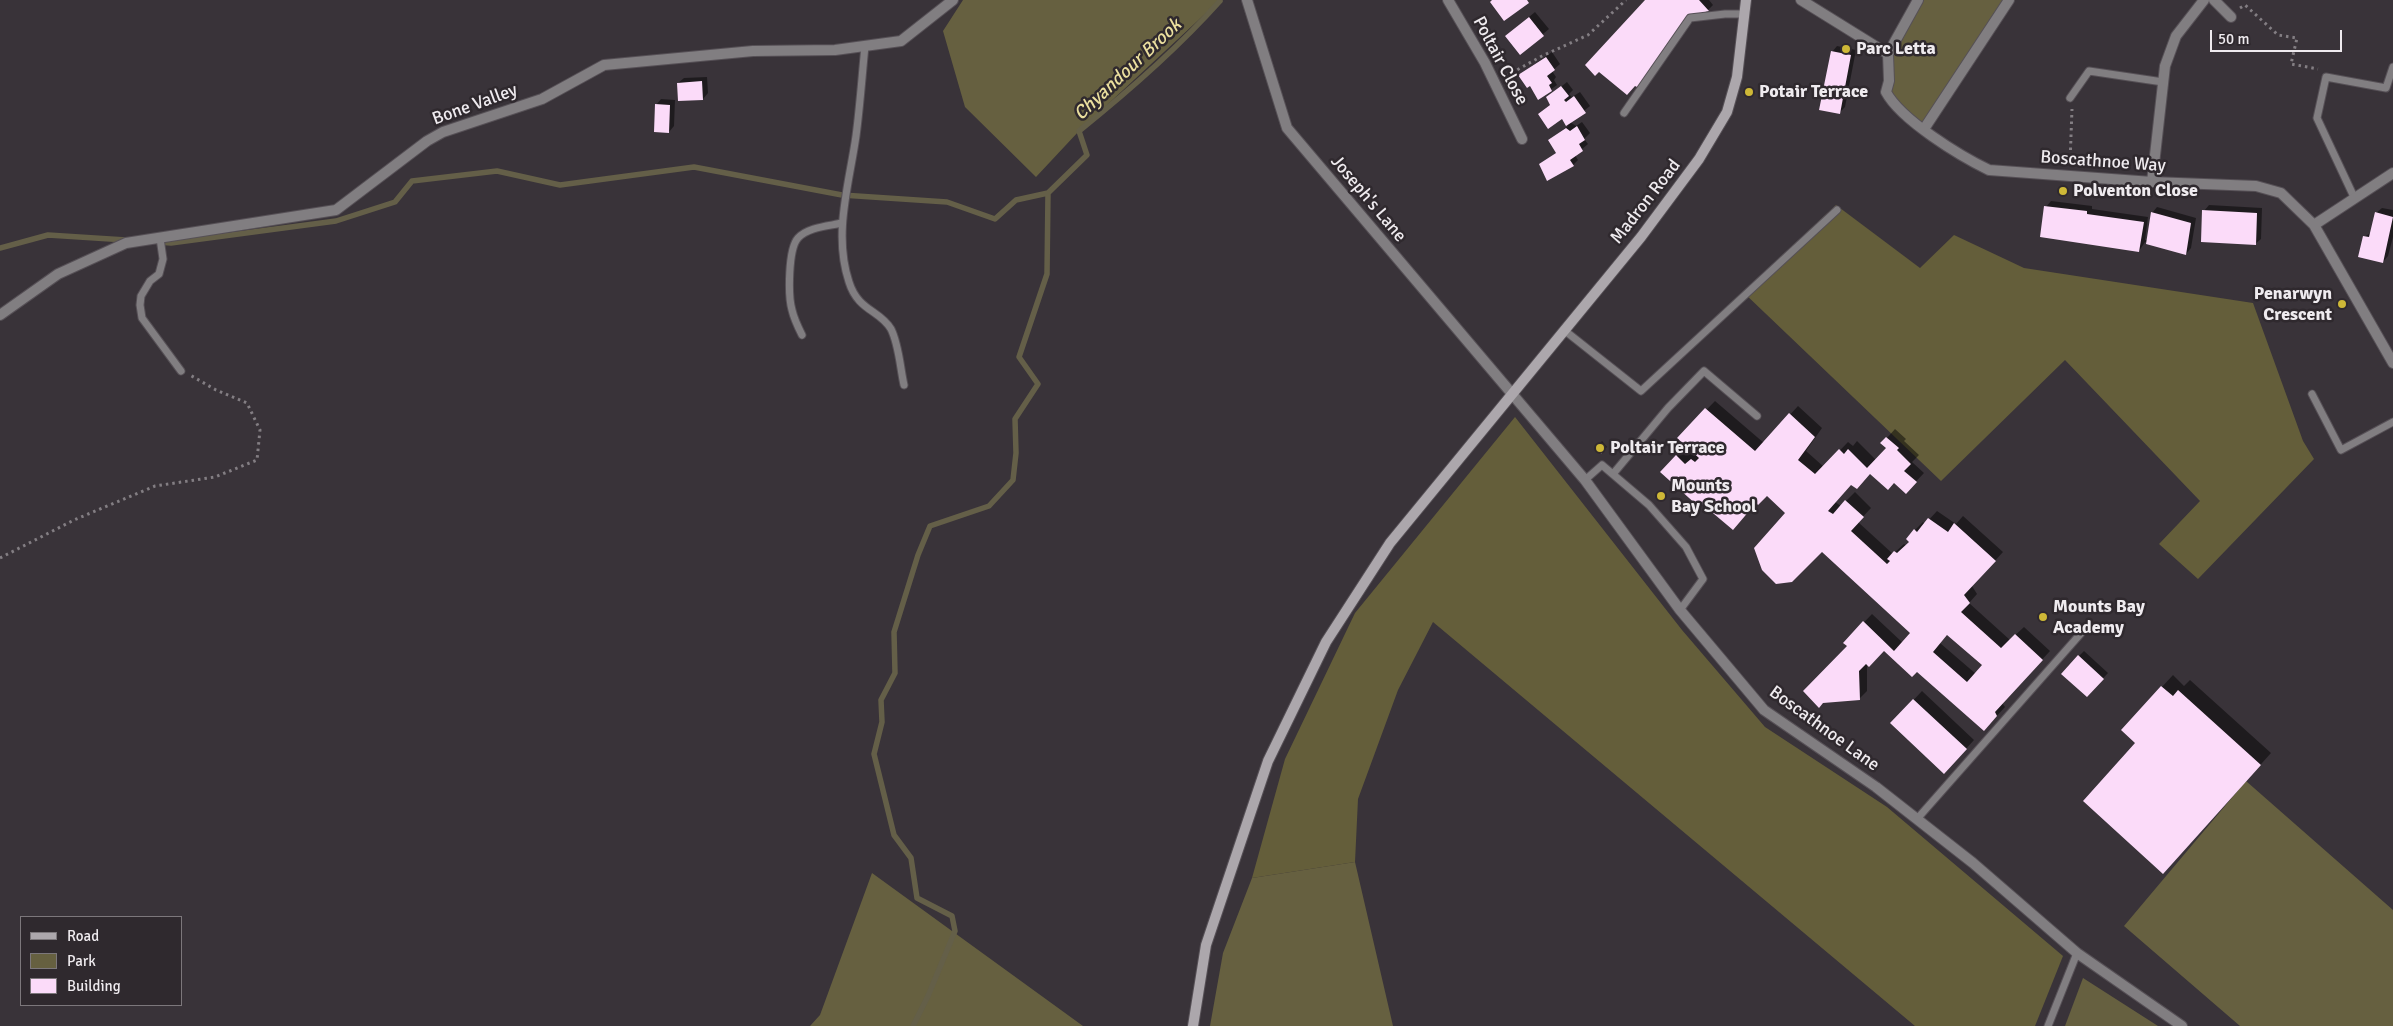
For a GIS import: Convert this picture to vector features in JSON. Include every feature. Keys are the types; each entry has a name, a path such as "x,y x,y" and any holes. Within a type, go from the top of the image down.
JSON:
{"main road":[{"name":"Madron Road","path":"1193,1026 1206,945 1268,761 1326,642 1390,543 1641,237 1699,159 1727,112 1737,77 1746,0"}],"street":[{"name":"Bone Valley","path":"0,315 58,274 126,243 336,210 426,141 443,132 542,98 604,65 753,51 835,50 901,41 953,0"},
{"name":"Joseph's Lane","path":"1247,0 1287,128 1511,394"},
{"name":"Poltair Close","path":"1448,0 1485,63 1522,139"},
{"path":"1801,0 1888,54 1918,0"},
{"path":"1924,129 2009,0"},
{"path":"2152,182 2165,66 2176,36 2204,0"},
{"path":"2214,0 2230,15"},
{"name":"Boscathnoe Way","path":"1888,54 1890,81 1886,92 1893,104 1924,129 1974,163 1989,170 2152,182 2256,186 2281,193 2314,224 2393,363"},
{"path":"2314,224 2393,173"},
{"name":"Boscathnoe Lane","path":"1511,394 1585,480 1680,610 1764,710 1876,787 1973,863 2077,953 2182,1026"}],"lane":[{"path":"1624,113 1690,18 1745,14"},
{"path":"866,46 856,134 842,223 841,245 849,284 855,297 865,308 890,328 896,343 904,385"},
{"path":"2354,197 2317,118 2326,77 2386,88 2393,67"},
{"path":"2071,96 2089,71 2163,82"},
{"path":"1564,330 1641,391 1837,210"},
{"path":"802,335 795,322 790,298 792,255 795,243 798,237 808,232 842,223"},
{"path":"160,238 163,259 159,274 150,282 142,296 140,305 142,318 182,370"},
{"path":"1613,474 1668,408 1704,371 1757,416"},
{"path":"2312,394 2341,450 2393,422"},
{"path":"1585,480 1602,465 1650,505 1680,540 1703,579 1680,610"},
{"path":"1917,819 2083,631"},
{"path":"2048,1026 2077,953"}],"path":[{"path":"1506,76 1542,56 1588,35 1626,0"},
{"path":"2230,15 2245,5 2278,35 2297,38 2291,64 2325,71 2326,77"},
{"path":"2069,176 2071,96"},
{"path":"0,558 74,520 155,486 215,477 257,460 260,430 247,403 216,390 182,370"}],"green space":[{"path":"963,0 1220,0 1079,131 1036,177 965,107 943,31"},
{"path":"1918,0 2009,0 1924,129 1893,104 1888,54"},
{"path":"2246,781 2393,910 2393,1026 2240,1026 2124,926"},
{"path":"1355,862 1393,1026 1210,1026 1223,953 1252,878"},
{"path":"872,873 1083,1026 810,1026 820,1015"},
{"path":"2083,978 2158,1026 2065,1026"}],"shaded area":[{"path":"1836,205 1920,268 1954,235 2024,268 2253,303 2303,441 2314,459 2198,579 2159,544 2200,501 2065,360 1941,481 1743,292"},
{"path":"1515,417 1682,630 1765,727 1887,807 2063,956 2035,1026 1915,1026 1433,622 1398,690 1358,799 1355,862 1252,878 1285,759 1355,613"}],"building":[{"path":"1492,0 1527,0 1529,3 1504,21 1490,2"},
{"path":"1645,0 1699,0 1709,11 1687,17 1639,88 1635,86 1627,95 1599,72 1595,76 1585,65"},
{"path":"1529,17 1544,36 1520,55 1505,36"},
{"path":"1831,51 1851,55 1840,114 1819,110"},
{"path":"1546,57 1555,70 1547,76 1552,83 1549,85 1552,91 1538,100 1530,86 1527,88 1518,75"},
{"path":"702,81 703,100 678,101 677,83"},
{"path":"1561,86 1569,96 1564,100 1566,102 1574,96 1586,113 1566,126 1562,119 1548,129 1538,114 1550,105 1546,97"},
{"path":"655,104 670,105 669,133 654,132"},
{"path":"1577,126 1585,140 1579,144 1583,151 1570,160 1574,166 1547,181 1539,164 1556,153 1548,140 1566,128 1570,131"},
{"path":"2044,206 2087,211 2087,214 2144,222 2139,252 2040,237"},
{"path":"2202,210 2257,213 2256,245 2201,242"},
{"path":"2151,212 2191,223 2186,255 2146,244"},
{"path":"2375,212 2393,217 2383,263 2358,257 2363,236 2369,237"},
{"path":"1705,408 1755,451 1789,413 1815,437 1798,460 1815,474 1839,449 1844,454 1848,449 1867,468 1886,448 1880,443 1886,437 1899,448 1897,450 1911,464 1904,471 1917,482 1906,494 1894,483 1888,490 1870,474 1857,489 1851,485 1828,511 1833,514 1845,500 1864,517 1851,531 1887,564 1890,561 1887,559 1894,551 1897,553 1909,542 1906,539 1914,529 1917,532 1928,518 1948,532 1954,523 1996,561 1964,595 1970,603 1961,612 2001,648 2015,634 2043,660 1995,712 1997,716 1984,731 1917,672 1912,677 1884,651 1869,667 1866,664 1859,671 1860,700 1823,703 1819,708 1803,691 1847,646 1843,643 1863,621 1894,651 1910,633 1822,552 1792,582 1776,584 1762,570 1754,548 1785,513 1767,496 1758,505 1756,503 1733,530 1701,503 1698,506 1660,472 1676,455 1685,464 1691,459 1695,462 1699,458 1677,438","holes":["1947,635 1982,665 1967,682 1933,652"]},
{"name":"Poltair Terrace","path":"1599,443 1605,450 1601,454 1595,447"},
{"path":"2078,655 2104,679 2087,697 2061,674"},
{"path":"2161,686 2173,696 2178,690 2261,765 2163,874 2083,801 2135,743 2121,730"},
{"path":"1913,699 1967,749 1944,774 1890,723"}],"waterway":[{"name":"Chyandour Brook","path":"913,1026 928,996 955,931 952,916 917,898 911,858 894,835 874,754 882,722 881,700 895,673 894,632 918,555 930,526 989,506 1013,480 1016,453 1015,419 1038,384 1019,357 1047,274 1048,193 1087,155 1079,131 1152,69 1220,1"},
{"path":"158,242 171,243 336,221 395,202 412,181 497,171 560,185 694,167 842,195 947,202 995,219 1016,200 1048,193"},
{"path":"0,248 48,235 126,240"}],"place":[{"name":"Parc Letta","path":"1846,49"},
{"name":"Potair Terrace","path":"1749,92"},
{"name":"Polventon Close","path":"2063,191"},
{"name":"Penarwyn Crescent","path":"2342,304"},
{"name":"Poltair Terrace","path":"1600,448"},
{"name":"Mounts Bay School","path":"1661,496"},
{"name":"Mounts Bay Academy","path":"2043,617"}]}
